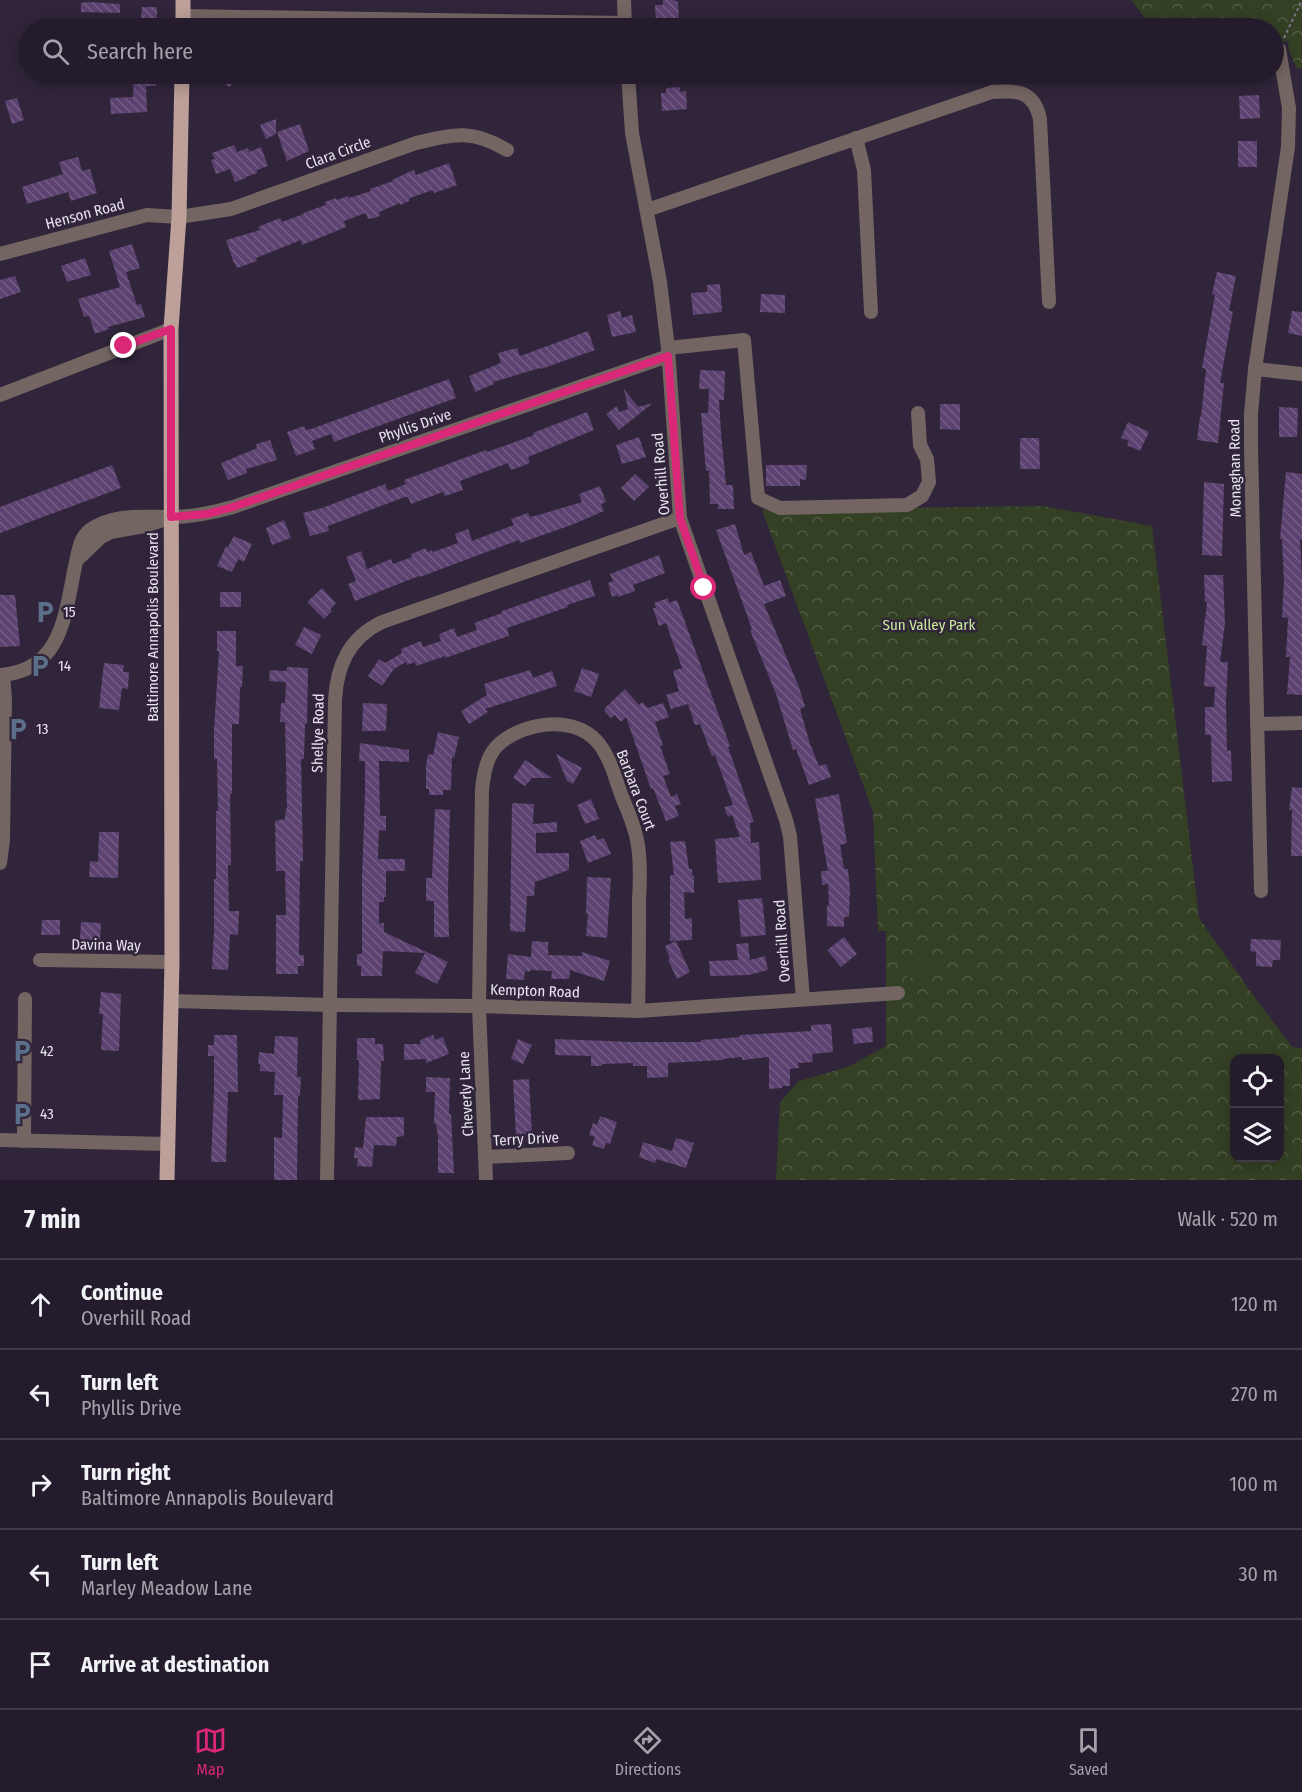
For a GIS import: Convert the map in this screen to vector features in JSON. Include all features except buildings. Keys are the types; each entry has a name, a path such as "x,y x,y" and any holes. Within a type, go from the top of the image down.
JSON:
{"main road":[{"path":"183,0 183,18"},
{"name":"Baltimore Annapolis Boulevard","path":"167,1180 172,962 171,329 179,217 182,84"}],"street":[{"path":"624,0 625,18"},
{"name":"Monaghan Road","path":"1261,891 1251,448 1255,369 1262,317 1284,180 1296,123 1289,108 1284,78"},
{"name":"Overhill Road","path":"629,84 632,133 660,282 668,352 680,518 786,820 803,999"},
{"path":"647,210 992,92 1010,90 1031,98 1037,107 1040,119 1048,302"},
{"name":"Clara Circle","path":"179,217 231,209 416,143 438,138 455,135 471,136 490,140 507,150"},
{"path":"856,138 864,170 871,312"},
{"name":"Henson Road","path":"0,254 147,215 179,217"},
{"path":"0,395 171,329"},
{"name":"Phyllis Drive","path":"2,675 19,672 47,656 63,623 77,560 100,537 111,532 144,526 171,517 207,514 233,507 668,352 744,340 758,498 780,508 907,506 922,496 929,482 927,459 920,445 918,413"},
{"path":"1255,369 1302,374"},
{"name":"Shellye Road","path":"327,1180 336,681 341,666 357,638 369,628 403,614 680,518"},
{"path":"0,863 3,840 5,699 2,675"},
{"name":"Barbara Court","path":"479,1006 484,772 492,751 501,742 521,731 553,723 566,724 590,734 607,755 638,845 640,869 639,1011"},
{"path":"1257,724 1302,723"},
{"name":"Davina Way","path":"40,960 172,962"},
{"name":"Kempton Road","path":"171,1001 639,1011 898,993"},
{"path":"24,1141 25,999"},
{"name":"Cheverly Lane","path":"479,1006 486,1180"},
{"path":"0,1140 168,1143"},
{"name":"Terry Drive","path":"486,1157 568,1154"}],"path":[{"path":"1284,38 1302,0"}],"green space":[{"path":"1131,0 1302,0 1302,68 1297,69 1289,51 1288,41 1284,42 1284,18 1145,18"},
{"name":"Sun Valley Park","path":"1043,506 1152,526 1199,918 1292,1047 1302,1048 1302,1180 776,1180 780,1102 799,1081 848,1067 886,1046 886,931 878,931 873,812 762,510"},
{"path":"906,961 930,961 930,978 907,978"}],"place":[{"name":"15","path":"45,612"},
{"name":"14","path":"40,666"},
{"name":"13","path":"18,729"},
{"name":"42","path":"22,1051"},
{"name":"43","path":"22,1114"}],"route":[{"path":"124,346 171,329 171,517 207,514 233,507 668,356 680,518 704,588"}]}
